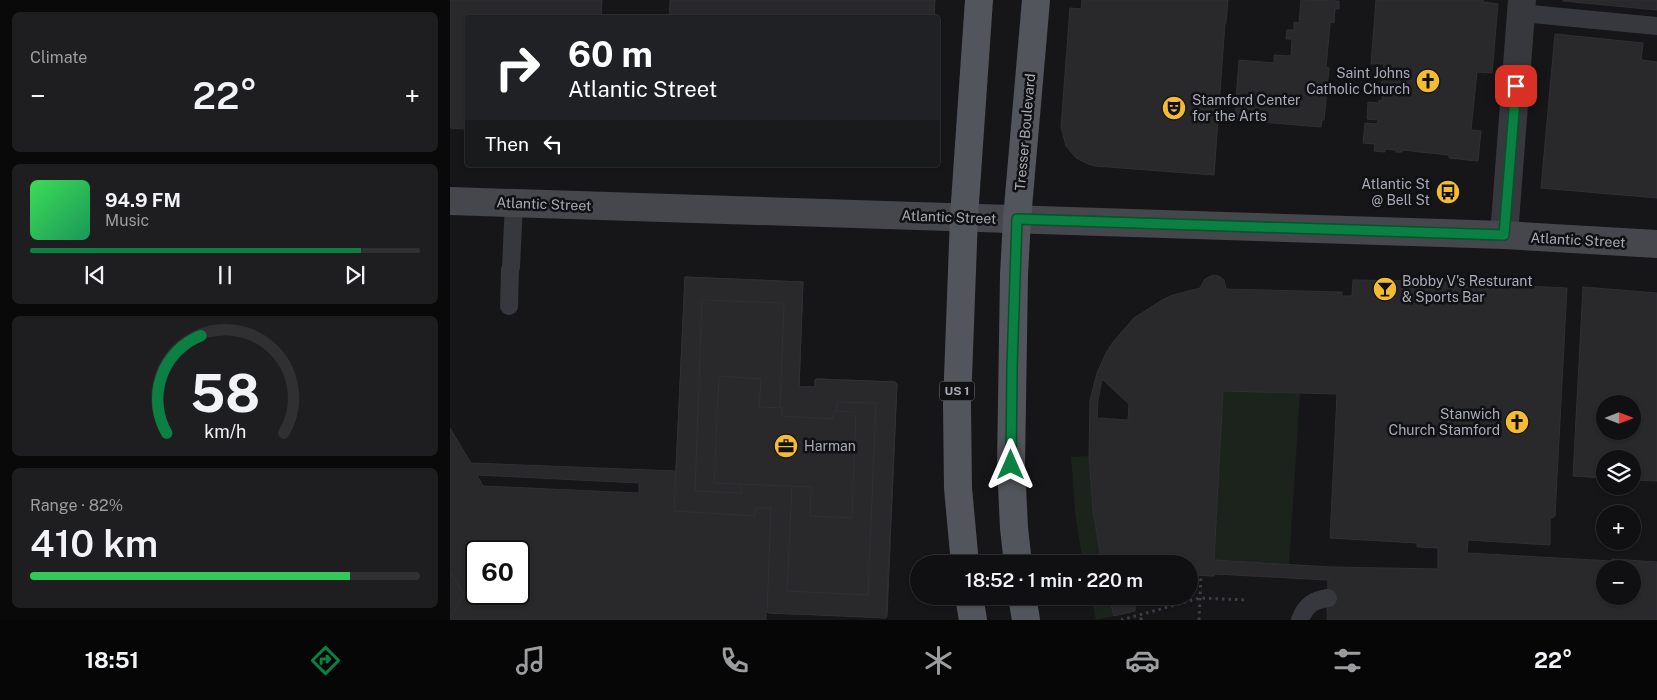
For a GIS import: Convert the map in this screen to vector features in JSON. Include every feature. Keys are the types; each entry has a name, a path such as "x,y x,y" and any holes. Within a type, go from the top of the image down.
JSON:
{"main road":[{"name":"US 1","path":"964,555 958,488 957,404 964,217 979,0"},
{"name":"Tresser Boulevard","path":"1017,555 1011,465 1017,219 1036,0"},
{"name":"Atlantic Street","path":"450,201 1504,235 1657,244"},
{"path":"971,605 973,620"},
{"path":"1024,605 1026,620"}],"street":[{"path":"1504,235 1522,6"}],"lane":[{"path":"1522,6 1657,26"},
{"path":"509,306 514,203"},
{"path":"1300,620 1304,610 1310,604 1318,599 1328,598"}],"path":[{"path":"1199,620 1201,576"},
{"path":"1121,620 1200,598 1248,600"},
{"path":"1141,614 1141,620"}],"shaded area":[{"path":"1223,391 1300,393 1289,564 1214,560"},
{"path":"1089,456 1093,510 1100,555 1082,555 1075,511 1071,457"},
{"path":"1093,605 1111,605 1114,616 1096,620"}],"building":[{"path":"450,0 602,0 601,15 465,15 464,129 450,128"},
{"path":"670,0 935,0 934,15 669,15"},
{"path":"1082,0 1228,0 1214,175 1095,166 1076,158 1066,146 1061,127 1070,8 1081,9"},
{"path":"1301,0 1339,1 1339,9 1335,9 1334,23 1330,22 1326,67 1329,68 1324,120 1322,120 1321,127 1237,120 1237,113 1235,113 1239,60 1274,63 1274,55 1291,56 1292,39 1286,39 1287,30 1294,30 1294,22 1299,23"},
{"name":"Saint Johns Catholic Church","path":"1376,0 1483,0 1483,2 1498,4 1492,73 1477,72 1471,130 1481,131 1478,161 1449,158 1449,155 1402,150 1402,152 1385,149 1385,152 1374,151 1375,144 1363,143 1365,123 1377,124 1378,120 1367,119 1368,102 1379,103 1379,100 1382,101 1383,83 1381,83 1383,80 1384,64 1371,64"},
{"path":"1563,0 1657,0 1657,10 1563,1"},
{"path":"1555,34 1643,43 1641,60 1657,62 1657,198 1541,188"},
{"path":"1213,275 1219,276 1224,280 1226,289 1342,292 1342,296 1352,296 1353,280 1421,281 1567,288 1555,516 1550,519 1550,545 1468,540 1467,553 1596,560 1596,605 1641,605 1641,561 1657,562 1657,620 1327,620 1328,580 1214,574 1214,576 1198,575 1198,555 1100,555 1093,510 1089,456 1090,400 1097,373 1113,342 1134,318 1173,295 1200,288 1205,279","holes":["1102,379 1129,404 1128,420 1097,418","1223,391 1337,394 1330,538 1417,543 1417,547 1438,548 1438,569 1330,567 1214,560"]},
{"path":"685,277 803,282 799,387 815,387 815,380 817,379 895,382 897,384 887,617 769,613 766,611 766,620 450,620 450,428 471,463 676,471","holes":["477,475 639,483 639,493 483,486"]},
{"path":"685,277 803,282 799,387 815,387 815,380 817,379 895,382 897,384 886,618 767,612 771,508 756,508 754,516 674,511","holes":["702,300 784,303 780,408 782,408 782,416 833,419 834,411 837,411 837,402 876,403 868,595 787,591 792,486 741,484 741,493 695,491"]},
{"path":"1583,287 1657,293 1657,481 1641,480 1641,450 1596,450 1596,477 1573,476"},
{"path":"719,376 761,379 759,407 782,408 782,416 833,419 834,411 856,412 852,518 810,516 811,487 714,483"},
{"path":"450,571 464,595 450,618"},
{"path":"1111,605 1136,605 1135,611 1114,616"}],"place":[{"name":"Saint Johns Catholic Church","path":"1428,81"},
{"name":"Stamford Center for the Arts","path":"1174,108"},
{"name":"Atlantic St @ Bell St","path":"1448,192"},
{"name":"Bobby V's Resturant & Sports Bar","path":"1385,289"},
{"name":"Stanwich Church Stamford","path":"1517,422"},
{"name":"Harman","path":"786,446"}],"route":[{"path":"1011,465 1014,275 1017,219 1504,235 1516,86"}]}
